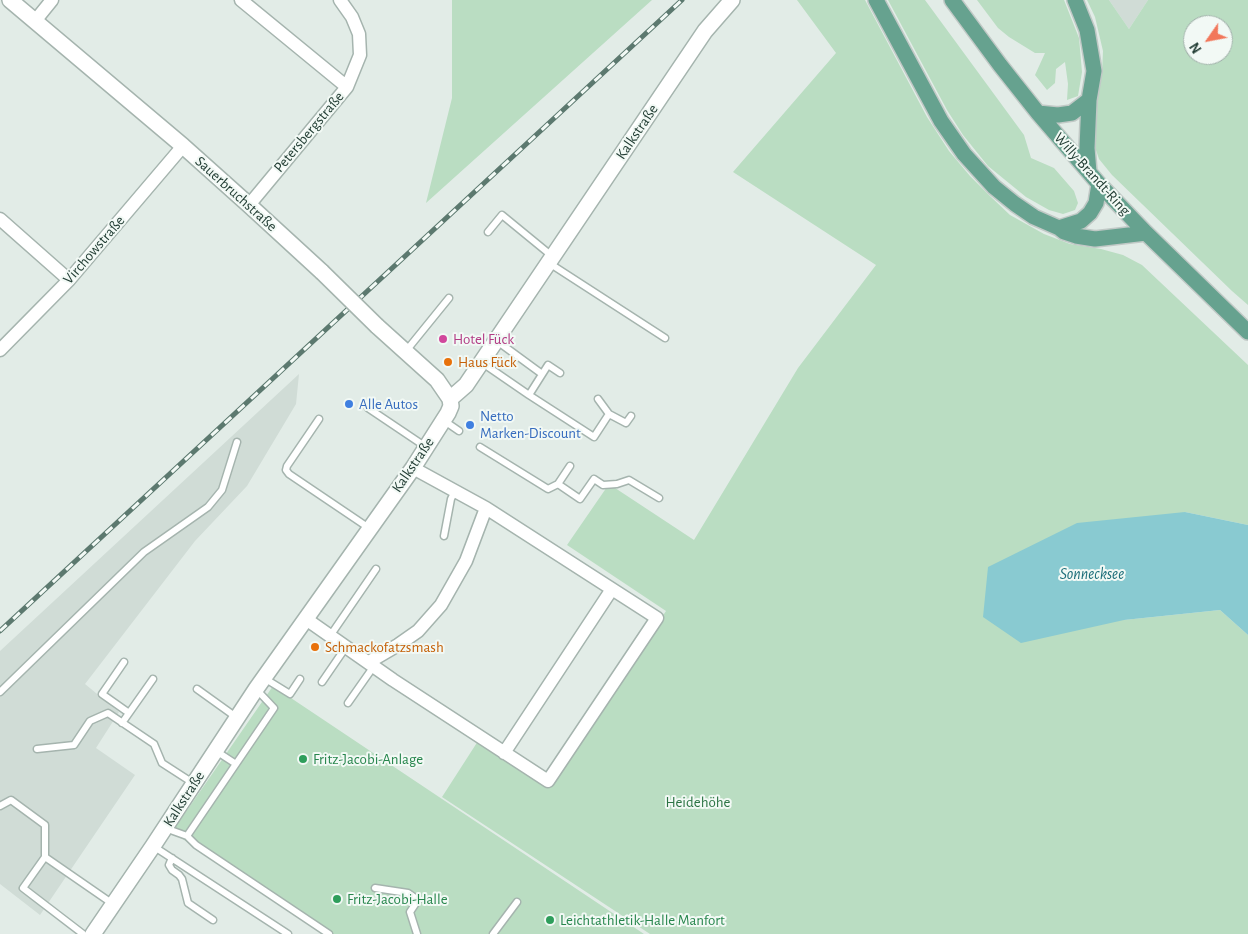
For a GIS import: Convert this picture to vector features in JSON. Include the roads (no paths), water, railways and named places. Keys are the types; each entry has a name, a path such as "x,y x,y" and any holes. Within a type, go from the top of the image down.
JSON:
{"main road":[{"path":"876,0 941,121 964,154 994,187 1034,217 1076,236 1095,239 1146,233"},
{"name":"Willy-Brandt-Ring","path":"952,0 1038,113 1094,178 1146,233 1248,332"},
{"path":"1059,228 1081,221 1090,213 1096,203 1094,178 1087,148 1094,71 1087,30 1075,0"},
{"path":"1038,113 1072,113 1090,100"}],"street":[{"name":"Sauerbruchstraße","path":"10,0 183,146 249,205 437,380 450,398"},
{"path":"35,21 52,0"},
{"path":"240,0 347,87"},
{"name":"Petersbergstraße","path":"249,205 347,87 360,55 359,34 352,17 340,0"},
{"name":"Kalkstraße","path":"93,934 260,683 413,468 451,406 450,398 466,385 705,31 732,0"},
{"name":"Virchowstraße","path":"0,350 69,280 183,146"},
{"path":"0,219 69,280"},
{"path":"306,619 548,781 656,618 486,508 413,468"},
{"path":"372,664 418,631 440,604 466,561 486,508"},
{"path":"504,753 612,588"}],"lane":[{"path":"488,232 502,215 551,260 665,338"},
{"path":"406,351 449,298"},
{"path":"496,341 542,374"},
{"path":"481,362 594,437 609,414"},
{"path":"529,395 548,365 560,373"},
{"path":"598,398 609,414 626,423 632,416"},
{"path":"368,408 426,447"},
{"path":"319,419 286,466 286,470 289,474 369,528"},
{"path":"443,420 458,431"},
{"path":"0,692 144,552 208,507 222,490 237,442"},
{"path":"480,447 548,489 558,484 570,466"},
{"path":"558,484 580,499 594,479 603,485 617,484 629,480 660,498"},
{"path":"444,536 451,499 455,491"},
{"path":"330,636 376,569"},
{"path":"322,682 346,647"},
{"path":"124,662 102,694 129,713"},
{"path":"348,704 372,664"},
{"path":"122,722 153,679"},
{"path":"260,683 290,694 300,679"},
{"path":"187,836 274,708 260,683"},
{"path":"197,689 238,717"},
{"path":"37,749 74,745 90,721 108,713 154,744 162,763 194,784"},
{"path":"216,750 236,764"},
{"path":"0,806 11,800 45,825 45,857 23,888 84,934"},
{"path":"165,828 187,836 196,845 329,934"},
{"path":"153,846 288,934"},
{"path":"45,857 114,904"},
{"path":"172,858 169,865 182,879 188,903 213,920"},
{"path":"375,888 408,893 418,900 410,912 417,934"},
{"path":"493,934 517,902"}],"water":[{"name":"Sonnecksee","path":"1185,512 1248,525 1248,635 1220,610 1124,620 1021,643 983,617 988,567 1077,523"}],"railway":[{"path":"0,631 682,0"}],"place":[{"name":"Hotel Fück","path":"443,339"},
{"name":"Haus Fück","path":"448,362"},
{"name":"Alle Autos","path":"349,404"},
{"name":"Netto Marken-Discount","path":"470,425"},
{"name":"Schmackofatzsmash","path":"315,647"},
{"name":"Fritz-Jacobi-Anlage","path":"303,759"},
{"name":"Fritz-Jacobi-Halle","path":"337,899"},
{"name":"Leichtathletik-Halle Manfort","path":"550,920"}],"park label":[{"name":"Heidehöhe","path":"698,802"}]}
